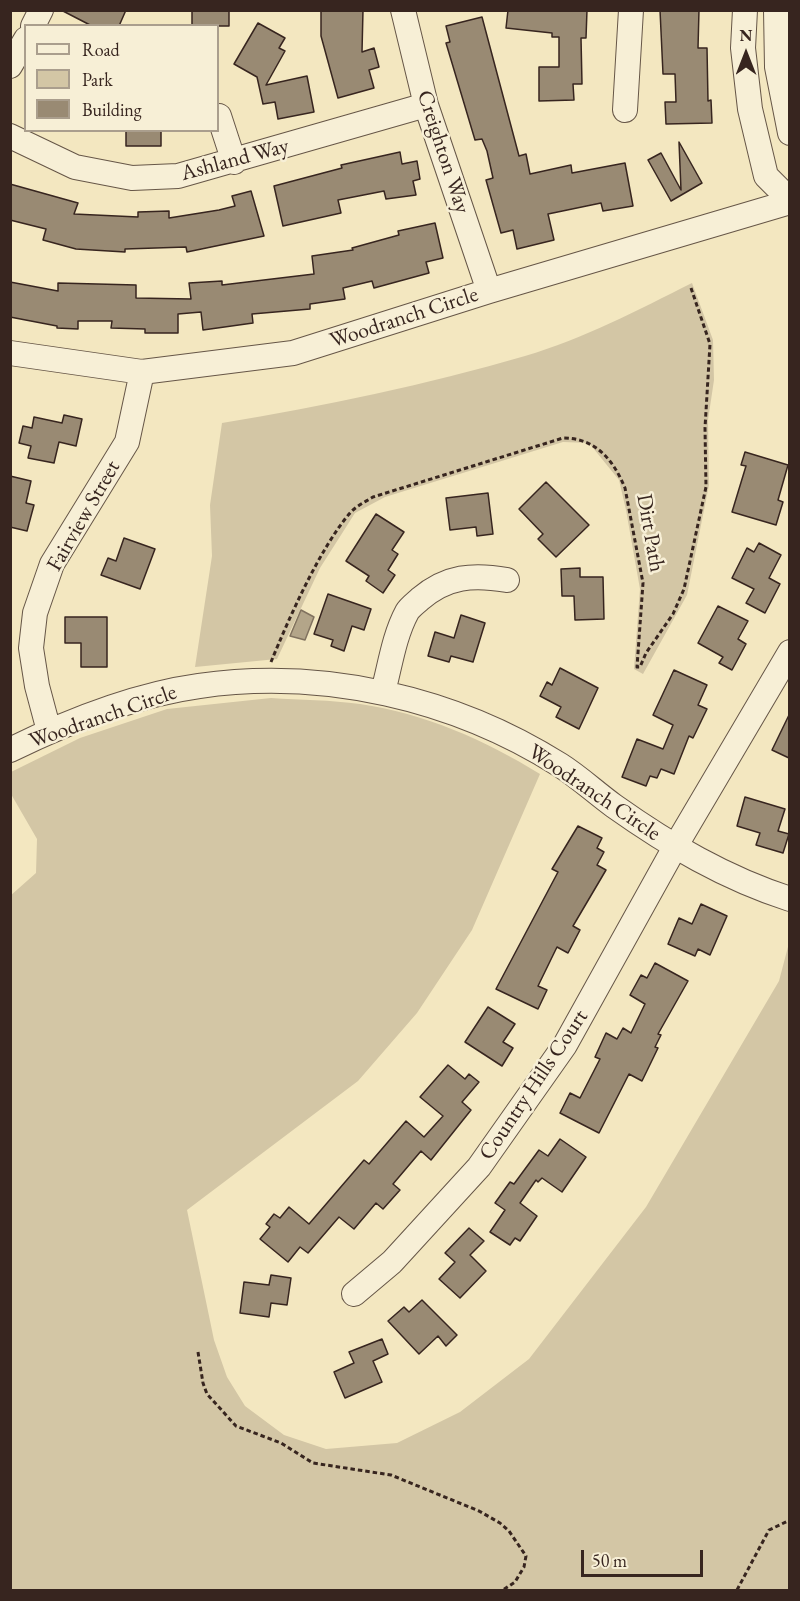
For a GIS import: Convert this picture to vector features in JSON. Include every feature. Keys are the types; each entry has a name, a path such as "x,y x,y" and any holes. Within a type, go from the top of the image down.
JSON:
{"street":[{"path":"34,24 41,10"},
{"name":"Creighton Way","path":"403,10 426,105 489,291"},
{"path":"625,110 631,10"},
{"path":"745,10 743,48 750,109 766,176 789,201"},
{"path":"776,10 777,66 789,133"},
{"path":"10,66 24,42"},
{"name":"Ashland Way","path":"10,136 75,167 132,178 178,177 426,105"},
{"path":"219,116 234,162"},
{"name":"Woodranch Circle","path":"10,353 142,372 293,353 489,291 789,201"},
{"name":"Fairview Street","path":"49,731 37,686 31,648 35,613 52,564 127,442 142,372"},
{"path":"383,692 398,634 408,610 428,593 449,580 477,575 507,580"},
{"name":"Country Hills Court","path":"354,1294 392,1262 485,1157 565,1046 675,847 789,652"},
{"name":"Woodranch Circle","path":"10,750 49,731 144,698 198,686 250,681 322,683 383,692 446,709 504,734 560,765 675,847 718,872 789,899"}],"path":[{"name":"Dirt Path","path":"271,662 316,568 350,513 358,505 373,497 563,438 579,438 590,442 599,451 620,477 625,488 642,583 637,666 640,667 645,653 673,614 684,589 706,487 705,429 710,344 692,288"},
{"path":"198,1353 207,1394 236,1426 281,1443 313,1463 391,1475 500,1523 509,1531 526,1556 524,1567 515,1582 503,1590"},
{"path":"737,1590 769,1530 789,1520"}],"green space":[{"path":"692,283 713,340 714,380 708,420 709,485 687,595 643,674 634,669 640,589 619,480 589,443 563,442 385,497 355,513 320,568 277,659 195,667 212,556 210,505 222,423 375,394 525,356 589,333"},
{"path":"271,698 349,703 407,714 476,739 540,774 472,930 417,1013 358,1081 187,1210 214,1340 227,1377 245,1406 284,1435 326,1449 397,1443 460,1412 529,1359 646,1207 779,981 789,943 789,1590 11,1590 10,896 36,873 37,839 11,794 11,772 80,738 167,709"}],"shaded area":[{"path":"301,610 314,617 305,640 290,636"}],"building":[{"path":"61,10 126,10 120,24 88,24"},
{"path":"192,10 229,10 229,26 192,24"},
{"path":"321,10 363,10 362,52 374,48 379,67 369,70 374,88 338,98 321,36"},
{"path":"508,10 587,10 586,38 581,38 582,84 573,84 574,100 539,101 539,67 559,67 559,37 552,37 552,33 506,28"},
{"path":"660,10 699,10 698,48 707,48 708,101 711,100 712,123 666,124 665,102 676,102 675,74 663,74"},
{"path":"482,17 519,156 526,154 530,174 571,165 572,173 625,163 633,206 603,211 601,203 548,214 554,240 517,249 513,230 501,233 486,180 493,178 487,151 482,139 475,140 446,43 450,42 446,26"},
{"path":"258,23 285,38 279,48 285,51 266,85 307,76 314,112 278,119 275,102 263,104 257,77 234,64"},
{"path":"126,132 161,132 161,146 126,146"},
{"path":"679,142 702,183 671,201 648,160 661,153 681,190"},
{"path":"400,152 402,164 417,161 420,179 413,181 416,195 386,199 384,191 338,200 341,213 283,226 274,186 342,168 341,165"},
{"path":"10,184 78,203 74,214 138,217 138,212 169,211 169,218 235,206 232,196 251,191 264,236 187,252 186,247 125,249 125,252 76,249 43,240 46,229 10,220"},
{"path":"435,223 443,258 426,262 429,273 374,288 372,281 343,288 345,299 310,304 310,309 252,314 253,323 203,330 201,312 178,314 178,333 145,333 145,329 111,328 112,321 78,321 78,329 57,328 57,326 10,317 10,282 58,291 58,283 136,285 136,298 191,299 189,283 222,281 222,285 314,274 312,256 353,250 352,248 399,235 398,231"},
{"path":"64,415 82,419 76,446 59,442 54,463 28,458 31,446 19,443 23,426 32,428 34,417 62,423"},
{"path":"745,452 788,465 778,500 783,502 776,525 732,512 746,466 741,465"},
{"path":"10,476 31,481 26,503 34,505 27,531 10,527"},
{"path":"546,482 589,525 556,557 538,539 543,534 519,509"},
{"path":"488,493 493,534 477,536 476,527 450,530 446,498"},
{"path":"376,514 404,532 392,550 398,554 388,570 395,575 383,593 366,581 369,576 346,561"},
{"path":"124,538 155,549 140,589 101,575 108,558 116,561"},
{"path":"759,543 781,555 769,578 780,584 765,613 746,603 754,589 732,578 747,548 754,552"},
{"path":"580,568 580,577 603,577 604,619 575,620 574,596 562,596 561,569"},
{"path":"328,594 371,609 364,630 352,626 344,651 331,646 333,640 314,634"},
{"path":"718,606 748,621 738,639 746,644 732,670 719,663 723,657 698,643"},
{"path":"461,615 485,623 473,662 451,656 449,662 428,656 435,632 454,638"},
{"path":"65,617 107,617 107,667 81,667 81,643 65,643"},
{"path":"560,668 598,688 579,729 556,717 561,707 540,696 547,682 552,685"},
{"path":"674,670 707,685 698,705 707,709 693,738 689,736 674,774 661,769 657,778 650,776 646,786 622,777 637,739 663,749 673,725 653,715"},
{"path":"789,715 789,758 772,750"},
{"path":"745,797 785,809 778,831 789,834 783,853 756,845 760,833 737,826"},
{"path":"578,826 602,838 597,848 604,852 597,865 606,870 573,926 580,930 568,953 557,947 538,986 547,990 538,1009 496,989 558,872 552,869"},
{"path":"701,904 727,916 710,955 698,949 695,956 668,944 679,918 692,924"},
{"path":"655,963 688,981 658,1034 661,1035 655,1047 658,1048 642,1081 629,1074 599,1133 560,1113 570,1093 580,1098 600,1059 595,1057 606,1033 617,1039 623,1028 631,1033 645,1004 630,995 641,975 647,978"},
{"path":"488,1007 515,1024 503,1042 513,1048 502,1066 465,1042"},
{"path":"448,1065 465,1079 469,1074 479,1082 462,1102 471,1110 431,1160 421,1151 393,1184 400,1190 383,1209 376,1203 354,1229 339,1217 308,1253 300,1247 288,1262 260,1239 270,1227 266,1224 274,1214 280,1218 289,1207 309,1224 364,1160 369,1164 406,1121 424,1137 443,1116 420,1097"},
{"path":"560,1139 586,1157 562,1192 542,1178 538,1182 536,1180 520,1203 537,1216 520,1241 515,1238 510,1245 490,1232 505,1210 495,1203 510,1182 514,1184 539,1150 548,1156"},
{"path":"469,1228 484,1241 470,1255 486,1271 460,1298 439,1279 455,1262 445,1253"},
{"path":"271,1275 291,1278 287,1305 271,1303 269,1317 240,1313 244,1282 269,1285"},
{"path":"422,1300 457,1335 446,1346 438,1336 419,1354 388,1321 404,1307 409,1312"},
{"path":"382,1339 388,1354 373,1361 382,1382 345,1398 334,1372 354,1363 349,1352"}]}
